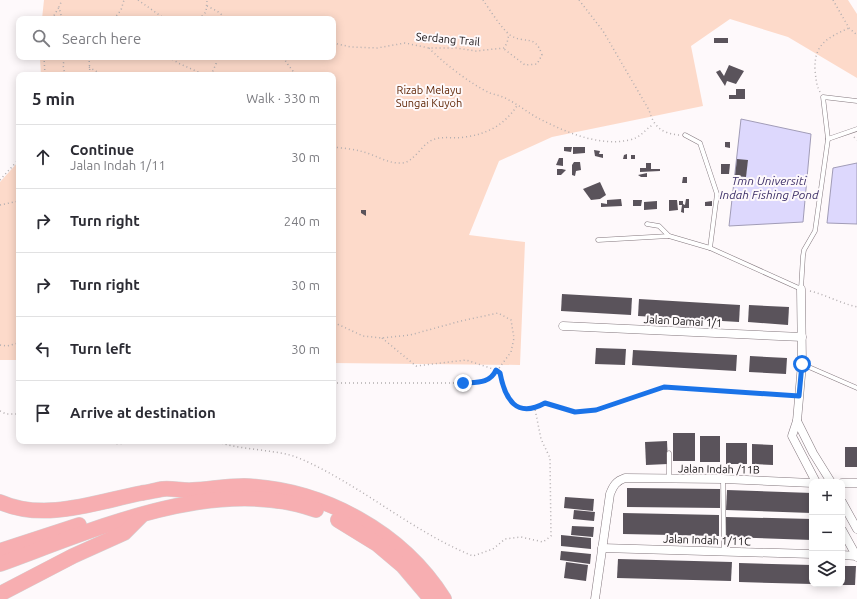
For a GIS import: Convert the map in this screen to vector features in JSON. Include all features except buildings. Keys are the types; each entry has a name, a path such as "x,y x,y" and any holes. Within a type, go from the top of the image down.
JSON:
{"highway":[{"path":"0,502 26,510 48,511 163,489 192,490 244,486 273,489 318,500 339,509 386,537 408,555 427,574 444,599"},
{"path":"0,551 192,490"},
{"path":"0,564 143,513 199,502 229,499 265,500 309,508 330,515 377,544 403,566 432,599"},
{"path":"0,594 73,556 124,532 143,513"}],"street":[{"path":"801,288 802,364 797,421 792,436 814,479"},
{"name":"Jalan Damai 1/1","path":"563,326 802,337"},
{"path":"797,421 813,453 829,479"},
{"name":"Jalan Indah /11B","path":"602,548 610,494 616,483 625,478 723,479 809,483"},
{"path":"845,483 857,483"},
{"path":"845,507 857,529"},
{"path":"845,535 857,556"},
{"path":"595,599 602,548"},
{"name":"Jalan Indah 1/11C","path":"602,548 809,554"},
{"path":"845,555 857,556"}],"lane":[{"path":"598,240 669,236 710,248 801,288 802,256 815,232 828,139 823,97 857,101"},
{"path":"828,139 857,129"},
{"path":"685,136 700,143 716,191 717,204 710,248"},
{"path":"647,224 659,226 669,236"},
{"path":"802,364 857,388"},
{"path":"669,453 669,479"},
{"path":"723,479 724,552"}],"path":[{"path":"54,16 62,0"},
{"path":"116,16 121,10 124,0"},
{"path":"138,0 161,16"},
{"path":"202,16 206,12 207,0"},
{"path":"483,0 509,34 519,39 530,40 538,45 542,55 537,64 526,65 504,48 508,43 509,34"},
{"path":"578,0 603,31 649,110 654,124 671,134 685,136"},
{"path":"834,0 849,28 857,35"},
{"path":"206,6 223,16"},
{"path":"59,7 61,16"},
{"path":"823,97 818,88 816,78 815,61 818,48 824,41 849,28"},
{"name":"Serdang Trail","path":"336,44 351,47 377,48 405,43 429,48 456,48 476,51 504,48"},
{"path":"429,48 461,76 475,85 518,104 535,116 565,130 595,140 608,142 629,140 640,137 654,124"},
{"path":"44,60 45,72"},
{"path":"64,60 63,65 64,72"},
{"path":"89,60 90,72"},
{"path":"174,60 198,72"},
{"path":"213,72 216,60"},
{"path":"285,60 294,72"},
{"path":"89,67 97,72"},
{"path":"336,147 360,151 402,164 413,158 423,146 434,139 452,137 464,138 484,133 502,124 518,104"},
{"path":"0,180 16,162"},
{"path":"0,205 16,202"},
{"path":"801,288 824,294 845,304 857,307"},
{"path":"336,323 363,336 382,338 410,335 461,321 498,313 511,320 514,338 511,352 496,370 494,376 487,381 336,383"},
{"path":"382,338 416,366 466,360 496,370 500,373 504,392 513,404 526,409 535,409 545,403 575,412 596,410 664,387 799,396"},
{"path":"0,345 7,346 16,344"},
{"path":"223,444 232,447 288,454 314,465 346,482 446,545 473,556 493,549 505,539 521,537 543,542 551,536 550,458 542,439 535,409"},
{"path":"0,411 6,414 16,414"}],"green space":[{"name":"Rizab Melayu Sungai Kuyoh","path":"44,0 848,0 857,14 857,78 788,37 730,19 691,46 703,106 552,137 499,161 469,235 525,242 520,365 336,363 336,72 41,72 40,60 336,60 336,16 42,16"},
{"path":"16,164 16,360 0,360 0,182"}],"water":[{"name":"Tmn Universiti Indah Fishing Pond","path":"741,119 811,134 803,222 729,226"},
{"name":"Tmn Universiti Indah Fishing Pond","path":"857,163 857,224 827,223 833,168"}],"route":[{"path":"463,383 487,381 494,376 496,370 500,373 504,392 513,404 526,409 535,409 545,403 575,412 596,410 619,404 664,387 799,396 802,364"}]}
